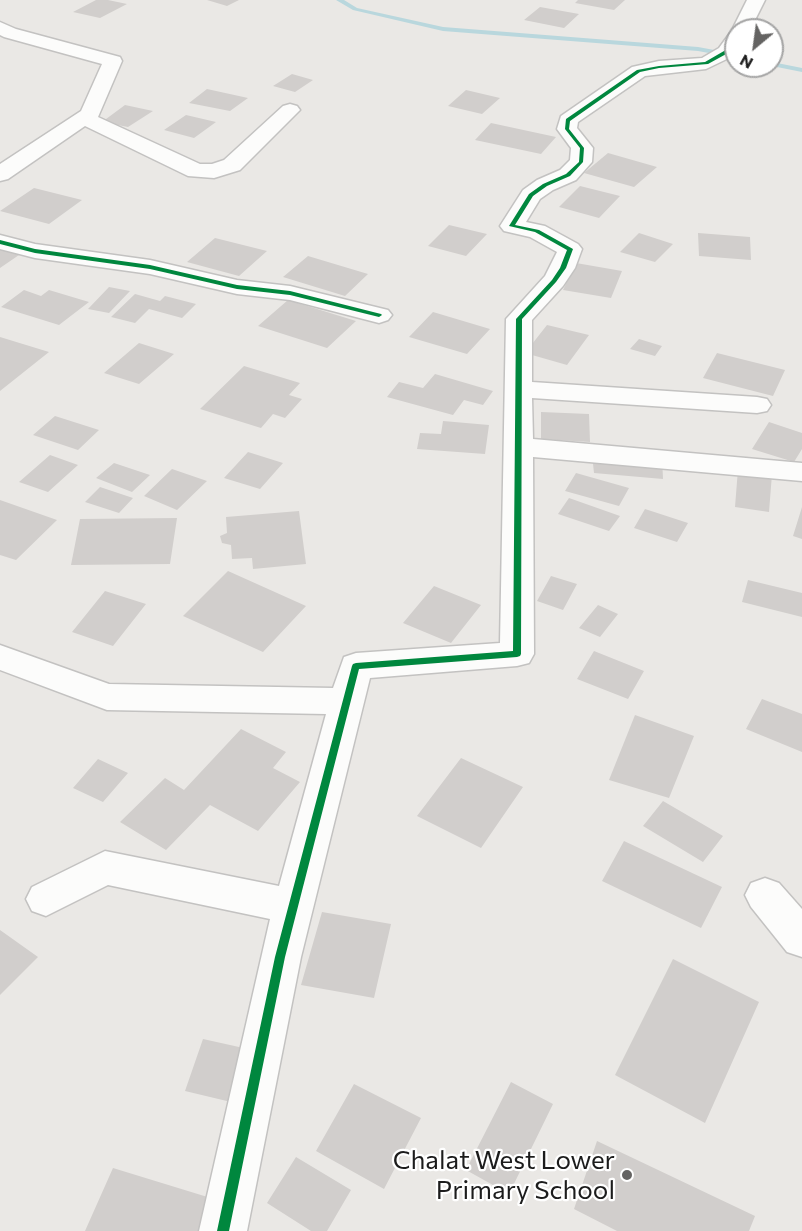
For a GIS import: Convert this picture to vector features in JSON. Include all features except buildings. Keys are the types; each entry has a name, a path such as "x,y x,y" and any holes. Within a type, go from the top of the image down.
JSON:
{"street":[{"path":"747,18 756,0"},
{"path":"0,27 10,33 113,61 90,114 0,174"},
{"path":"224,1231 280,957 356,666 517,654 519,319 554,281 563,268 570,249 537,231 512,226 531,195 545,185 568,175 581,162 582,148 567,129 568,120 639,71 706,63 724,53"},
{"path":"84,118 196,171 214,171 232,165 290,110"},
{"path":"0,242 35,251 150,267 237,287 290,293 379,315"},
{"path":"518,389 757,405"},
{"path":"518,447 802,472"},
{"path":"0,657 107,697 347,701"},
{"path":"46,899 105,868 293,906"},
{"path":"765,895 802,939"}],"waterway":[{"path":"339,0 355,9 443,29 698,49 724,54"},
{"path":"784,66 802,70"}],"cycle path":[{"path":"223,1231 280,957 356,666 517,654 519,319 554,281 563,268 570,249 537,231 512,226 531,195 545,185 568,175 581,162 582,148 567,129 568,120 639,71 706,63 724,53"},
{"path":"0,242 35,251 150,267 237,287 290,293 379,315"}],"place":[{"name":"Chalat West Lower Primary School","path":"627,1175"}]}
